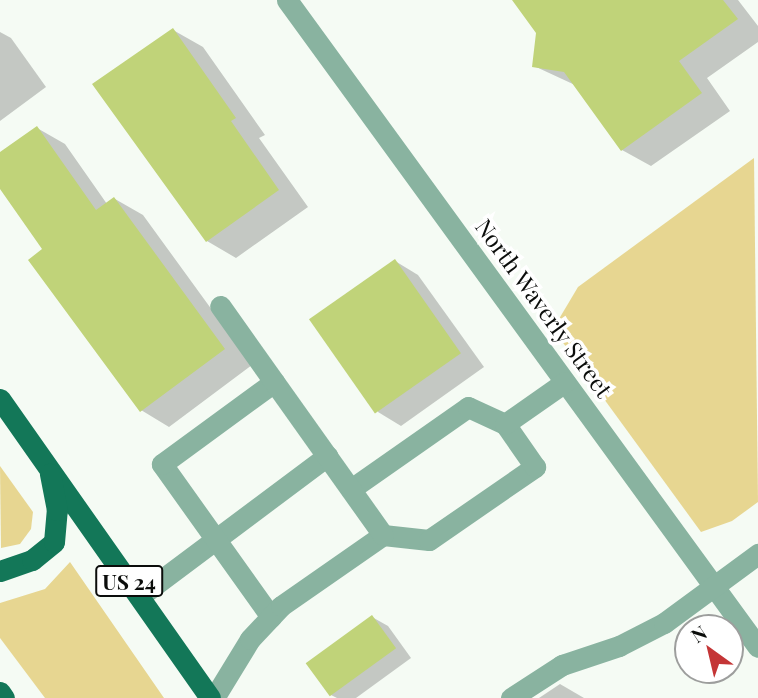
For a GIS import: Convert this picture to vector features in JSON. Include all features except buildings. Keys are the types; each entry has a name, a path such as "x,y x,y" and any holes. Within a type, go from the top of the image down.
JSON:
{"main road":[{"name":"US 24","path":"0,399 212,698"},
{"path":"0,571 32,560 54,542 57,510 48,465"},
{"path":"0,692 4,698"}],"street":[{"name":"North Waverly Street","path":"287,0 758,647"},
{"path":"220,306 383,534"},
{"path":"271,617 162,464 274,382"},
{"path":"505,424 565,382"},
{"path":"212,698 250,639 271,617 383,534 429,540 535,467 505,424 468,407 351,489"},
{"path":"139,596 327,456"},
{"path":"511,698 562,665 619,646 664,623 758,554"}],"shaded area":[{"path":"754,158 758,502 732,521 701,532 553,329 578,287"},
{"path":"0,466 33,512 31,529 20,544 1,548"},
{"path":"70,562 164,698 45,698 0,638 0,603 45,589"}]}
